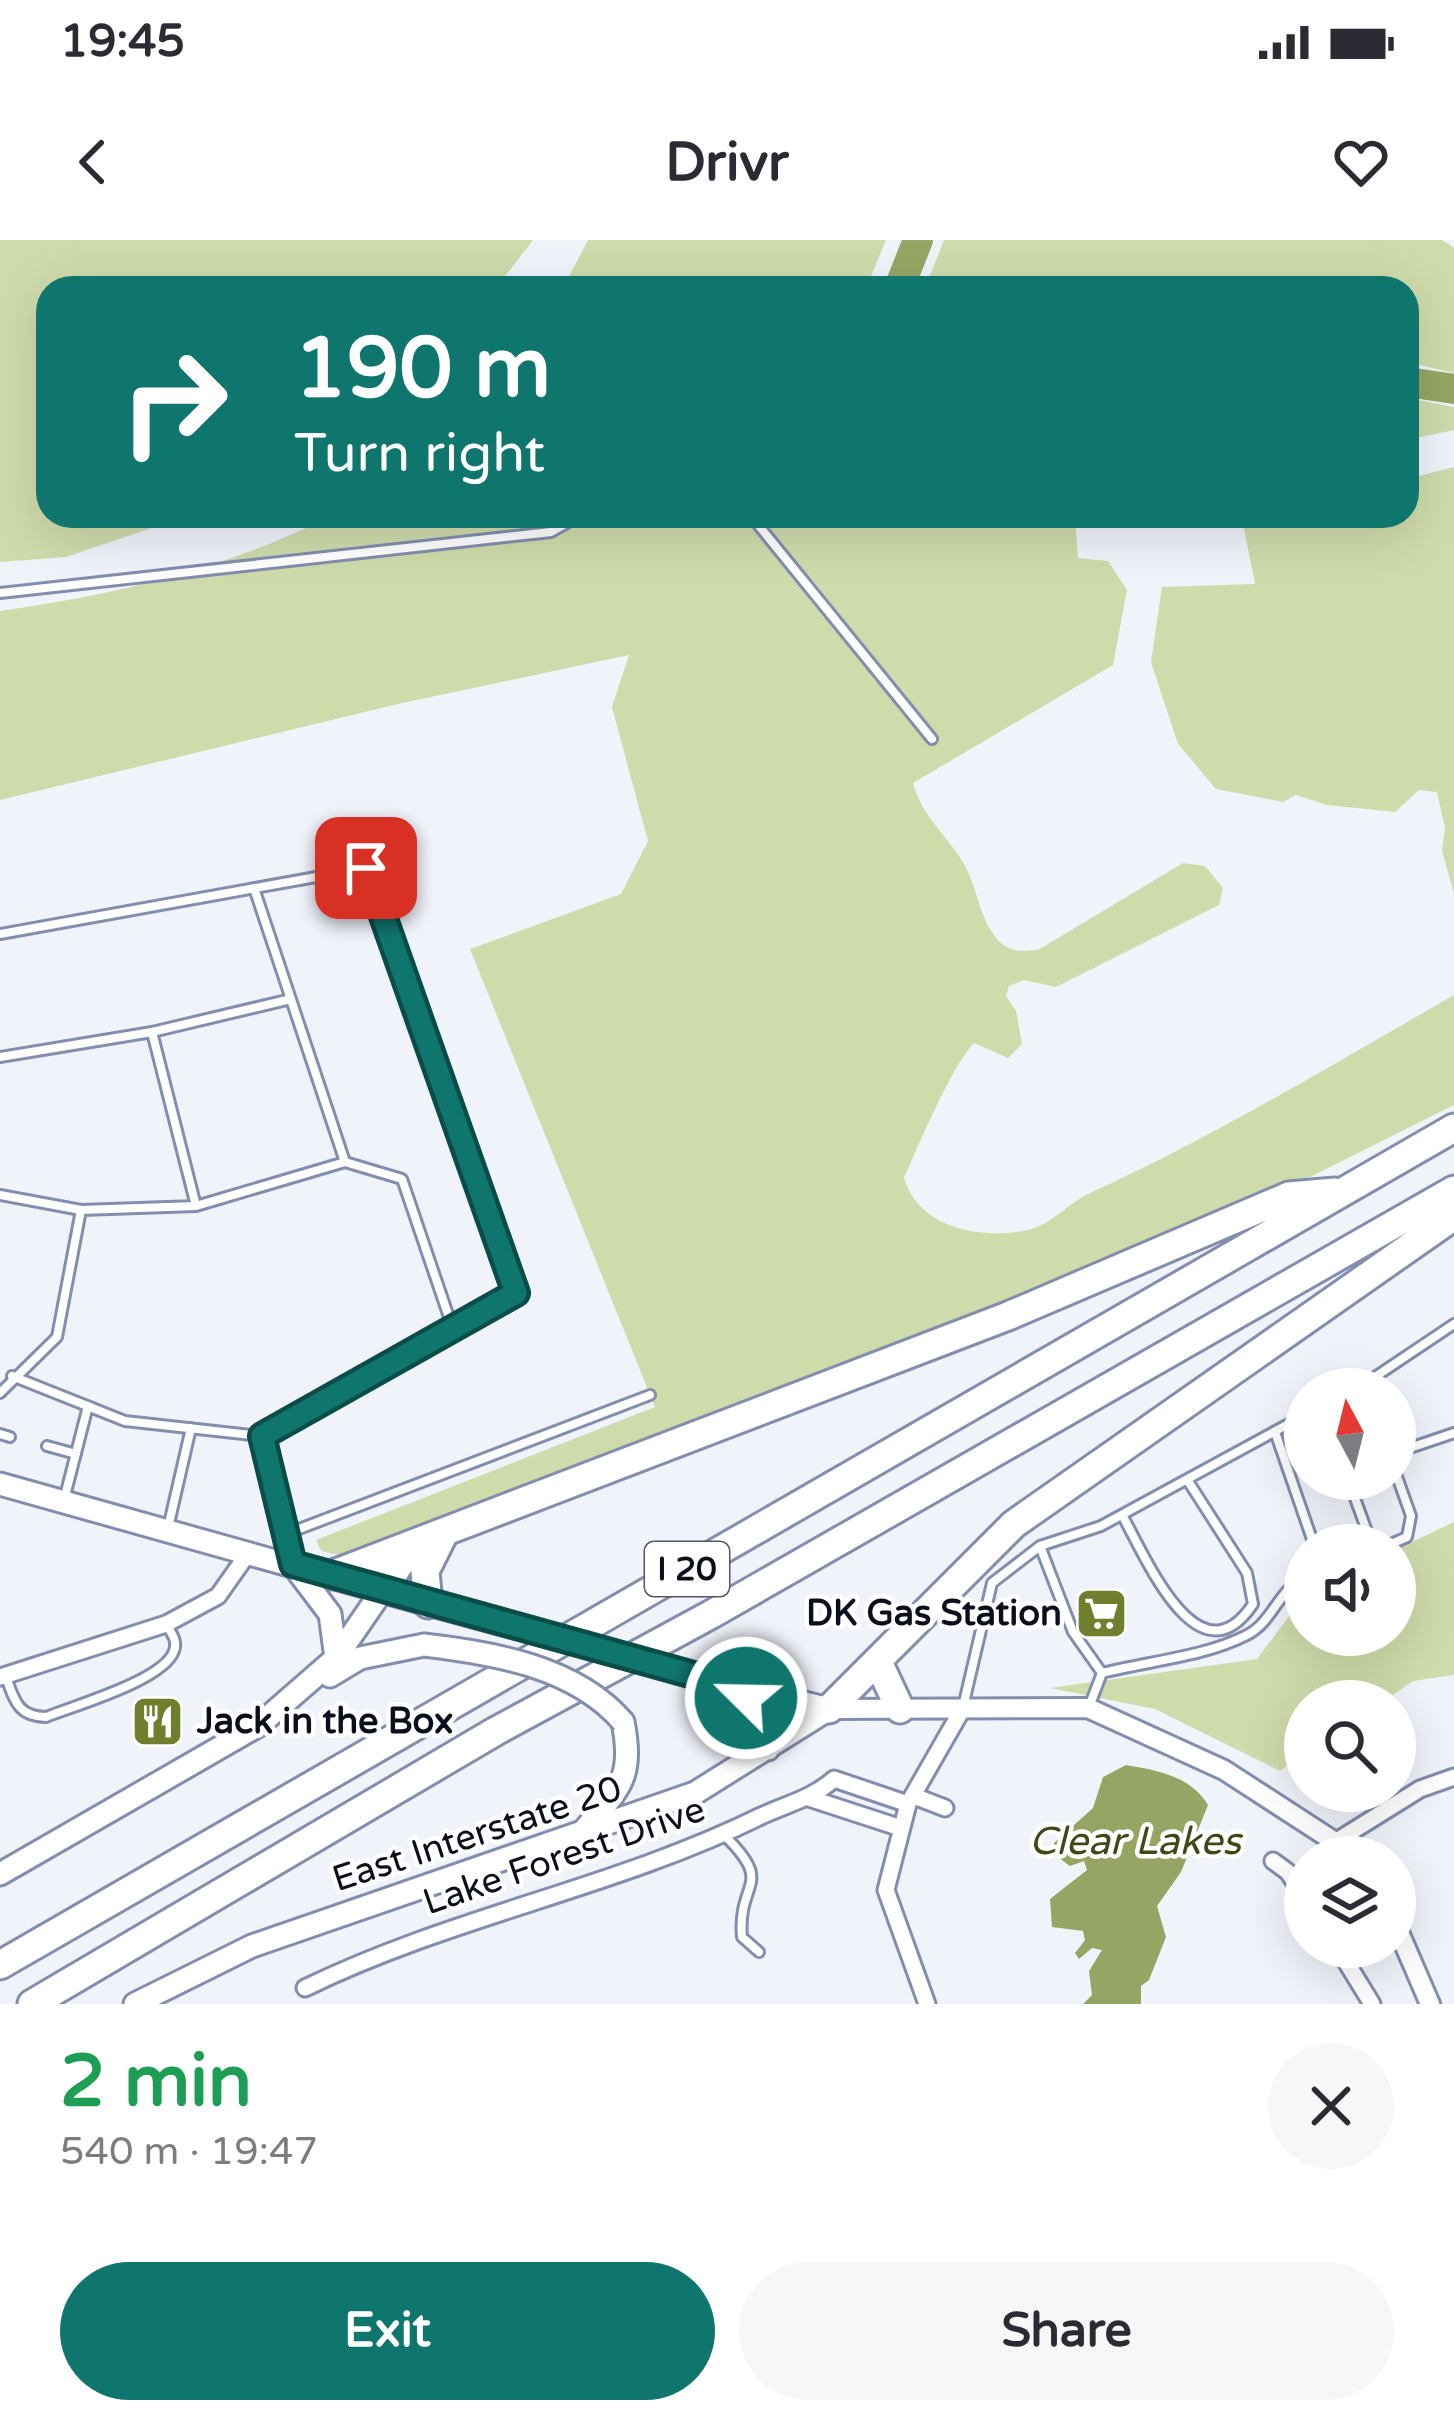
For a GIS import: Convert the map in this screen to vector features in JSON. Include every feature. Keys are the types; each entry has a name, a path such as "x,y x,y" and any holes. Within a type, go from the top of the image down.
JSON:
{"highway":[{"name":"I 20","path":"0,1965 1454,1128"},
{"path":"331,1575 986,1324 1289,1196 1345,1190"},
{"name":"I 20","path":"32,2004 496,1731 710,1616 1454,1190"},
{"path":"829,1709 1014,1524 1164,1414 1454,1216"},
{"path":"428,1604 425,1571 443,1534"},
{"path":"382,1591 410,1548"},
{"path":"879,1664 900,1708"},
{"path":"0,1955 28,1948"}],"main road":[{"path":"0,1484 428,1604 829,1709"},
{"path":"293,1564 330,1614 336,1658"},
{"path":"302,1694 336,1658 382,1591"},
{"path":"0,1874 259,1725 360,1658 424,1645 578,1680 623,1721 630,1758 622,1786 581,1833"},
{"path":"744,1689 768,1749"},
{"name":"East Interstate 20","path":"135,2004 252,1946 694,1793 829,1709"}],"street":[{"path":"3,1677 166,1624 218,1597 249,1552"},
{"path":"927,2004 886,1890 911,1800 963,1708"},
{"path":"829,1709 1088,1708 1225,1770 1321,1836"},
{"path":"1359,1836 1420,1790 1454,1777"},
{"name":"Lake Forest Drive","path":"305,1988 437,1930 639,1869 809,1798 834,1779 911,1800"},
{"path":"809,1798 901,1828"},
{"path":"911,1800 945,1808"},
{"path":"1273,1862 1284,1869"},
{"path":"1350,1968 1372,2004"},
{"path":"1414,1968 1430,2004"}],"lane":[{"path":"0,593 558,528"},
{"path":"761,528 932,739"},
{"path":"0,934 366,868 516,1293 262,1436 125,1421 12,1376"},
{"path":"254,888 345,1162"},
{"path":"0,1057 152,1032 291,999"},
{"path":"152,1032 196,1206"},
{"path":"0,1196 81,1210 196,1206 345,1162 402,1180 453,1328"},
{"path":"0,1393 12,1376 57,1337 81,1210"},
{"path":"1390,1368 1454,1324"},
{"path":"286,1534 650,1395"},
{"path":"64,1502 88,1406"},
{"path":"963,1708 992,1583 1040,1546 1122,1515 1284,1427"},
{"path":"167,1530 191,1428"},
{"path":"1276,1432 1307,1524"},
{"path":"1416,1446 1454,1433"},
{"path":"262,1436 293,1564"},
{"path":"47,1446 76,1454"},
{"path":"1122,1515 1179,1614 1198,1628 1220,1629 1244,1617 1253,1604 1247,1574 1188,1481"},
{"path":"1040,1546 1072,1632 1102,1673"},
{"path":"1102,1673 1209,1649 1250,1634 1271,1616 1284,1595"},
{"path":"3,1677 17,1707 28,1716 46,1717 154,1674 174,1654 176,1642 166,1624"},
{"path":"1088,1708 1102,1673"},
{"path":"724,1835 752,1862 753,1876 740,1917 742,1937 759,1952"}],"shaded area":[{"path":"0,240 533,240 505,276 36,276 36,528 152,528 66,557 0,562"},
{"path":"588,240 886,240 871,276 569,276"},
{"path":"944,240 1442,240 1454,248 1454,373 1419,365 1419,276 930,276"},
{"path":"1419,400 1454,407 1454,430 1419,437"},
{"path":"1454,467 1454,893 1442,851 1445,828 1437,792 1419,790 1395,812 1327,805 1296,795 1283,802 1216,789 1178,744 1151,662 1162,587 1255,584 1244,528 1419,528 1419,476"},
{"path":"306,528 1076,528 1078,558 1108,561 1127,590 1113,665 913,783 917,795 969,873 994,935 1010,948 1038,950 1183,863 1205,866 1223,888 1219,905 1056,987 1024,980 1009,986 1006,996 1016,1011 1022,1044 1008,1058 974,1043 965,1054 904,1178 912,1195 923,1209 954,1227 1010,1233 1037,1227 1454,995 1454,1105 1294,1185 870,1357 372,1549 343,1556 321,1551 316,1540 655,1407 470,949 621,894 648,841 612,707 629,655 398,704 0,800 0,611 169,577"},
{"path":"1454,1522 1454,1675 1416,1681 1284,1680 1284,1768 1280,1771 1155,1709 1050,1688 1257,1659 1284,1623 1284,1656 1416,1656 1416,1540"}],"water":[{"name":"Clear Lakes","path":"1126,1765 1182,1781 1208,1805 1181,1872 1157,1906 1166,1937 1149,1980 1141,1986 1141,2004 1083,2004 1092,1995 1089,1971 1102,1950 1092,1948 1079,1959 1075,1953 1085,1940 1083,1931 1052,1927 1050,1899 1087,1870 1084,1861 1070,1866 1055,1855 1054,1843 1093,1808 1103,1777"}],"waterway":[{"path":"904,276 918,240"},
{"path":"1419,384 1454,389"}],"place":[{"name":"DK Gas Station","path":"1101,1613"},
{"name":"Jack in the Box","path":"158,1721"}],"route":[{"path":"366,868 516,1293 262,1436 293,1564 744,1689 746,1698"}]}
